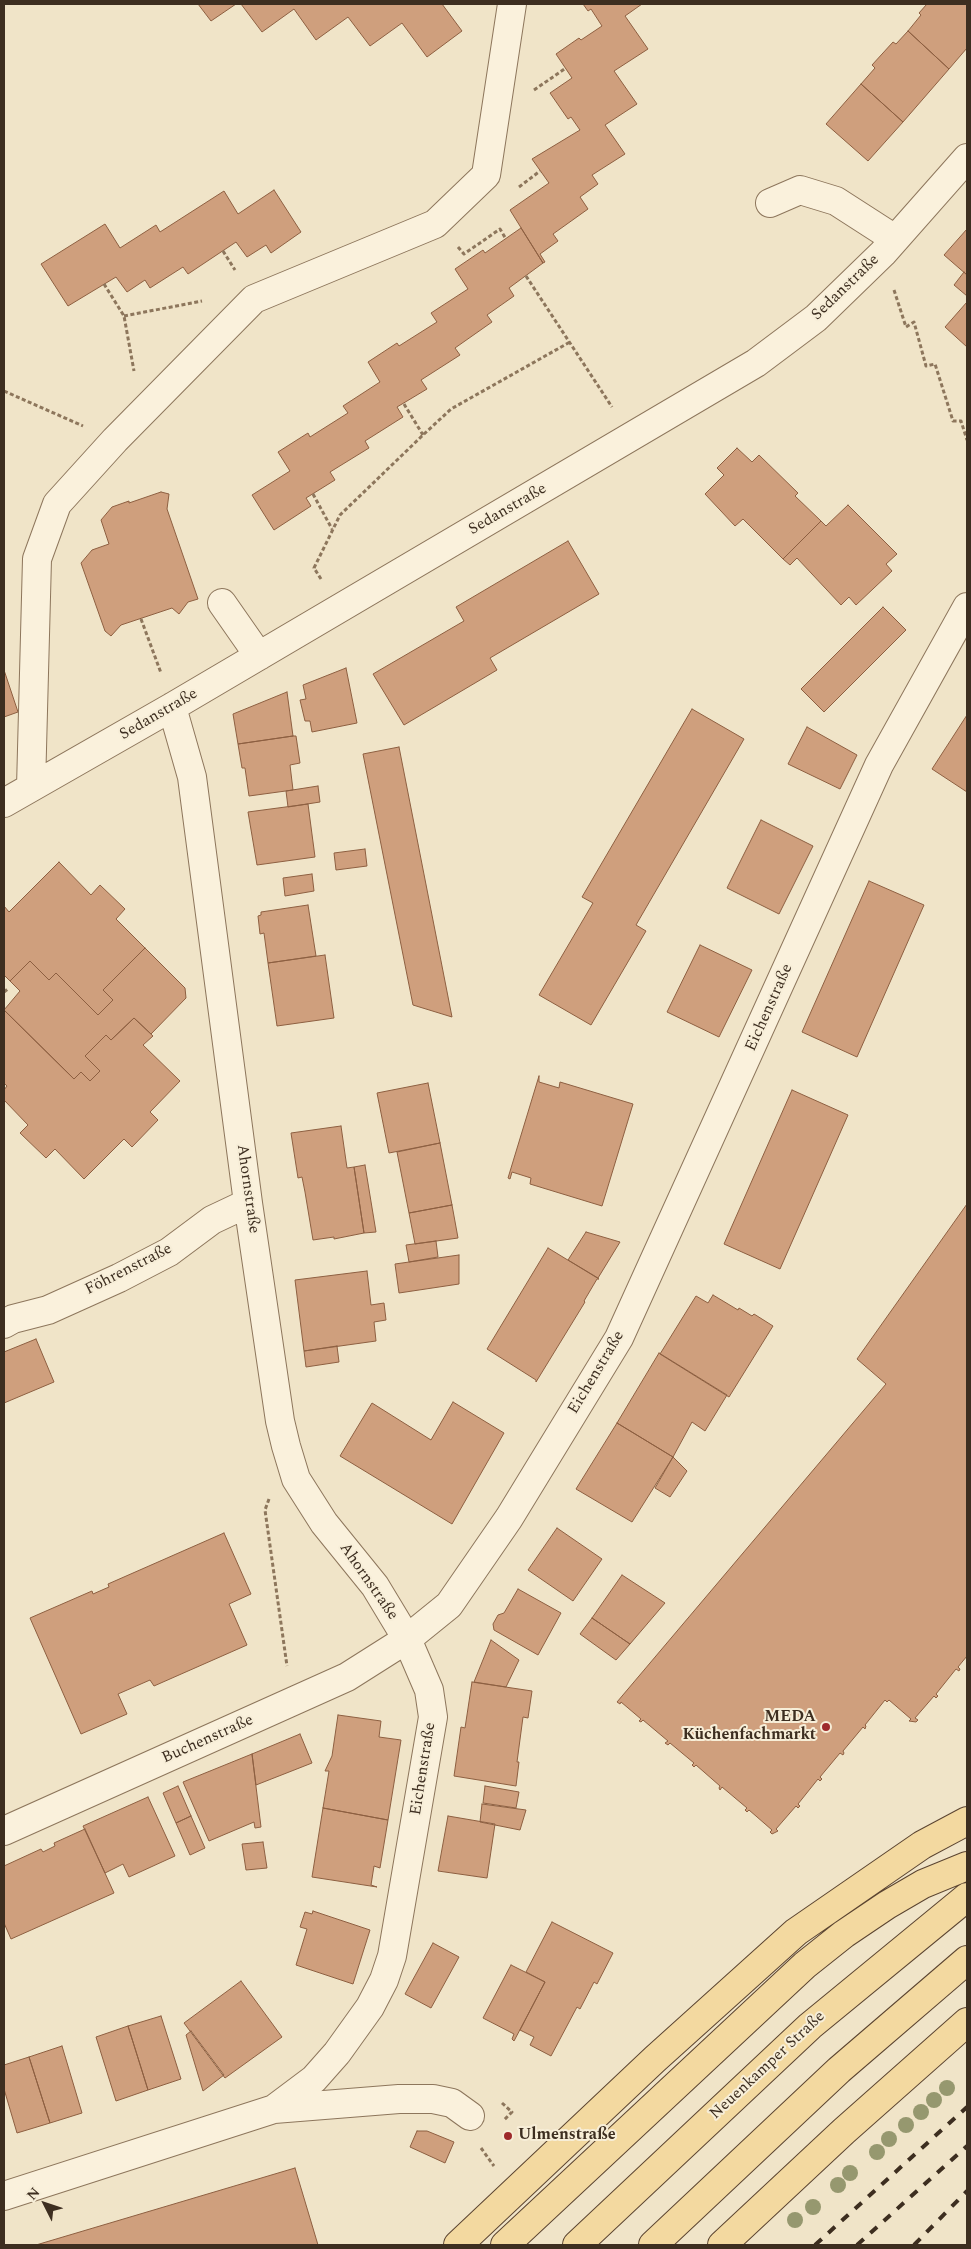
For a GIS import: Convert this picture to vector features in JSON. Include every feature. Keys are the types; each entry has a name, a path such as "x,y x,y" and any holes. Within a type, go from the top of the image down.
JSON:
{"main road":[{"path":"458,2245 655,2059 796,1932 922,1845 967,1821"},
{"path":"505,2245 805,1965 844,1934 887,1905 924,1884 967,1866"},
{"name":"Neuenkamper Straße","path":"578,2245 810,2026 967,1897"},
{"path":"654,2245 839,2070 967,1960"},
{"path":"722,2245 844,2131 967,2022"}],"street":[{"path":"31,787 37,560 57,504 116,440 254,299 435,224 486,175 508,9"},
{"name":"Sedanstraße","path":"4,803 172,707 756,363 816,318 889,246 967,158"},
{"path":"770,203 800,190 836,201 889,246"},
{"path":"222,603 259,656"},
{"name":"Eichenstraße","path":"274,2109 314,2079 337,2053 370,2007 384,1980 392,1956 432,1717 429,1690 407,1639 449,1605 473,1573 509,1518 619,1338 879,765 967,608"},
{"name":"Ahornstraße","path":"172,707 192,777 248,1203 280,1421 286,1446 296,1479 324,1522 375,1586 407,1639"},
{"name":"Föhrenstraße","path":"4,1324 13,1319 48,1310 119,1278 169,1252 212,1220 248,1203"},
{"name":"Buchenstraße","path":"4,1831 347,1678 407,1639"},
{"path":"4,2196 274,2109 398,2099 433,2099 452,2103 470,2116"}],"path":[{"path":"488,238 500,229 506,239"},
{"path":"889,246 906,327 914,322 926,366 935,364 953,421 961,421 967,440"},
{"path":"223,251 239,276"},
{"path":"526,276 631,437"},
{"path":"104,284 124,316 142,413"},
{"path":"124,316 211,300"},
{"path":"337,610 314,568 340,515 451,409 570,342"},
{"path":"4,391 116,440"},
{"path":"404,404 423,435"},
{"path":"313,494 332,530"},
{"path":"141,618 172,707"},
{"path":"4,992 9,988"},
{"path":"286,1446 265,1510 291,1702"}],"building":[{"path":"198,4 236,4 211,21"},
{"path":"241,4 442,4 462,31 427,57 402,23 370,46 348,17 316,40 294,9 262,32"},
{"path":"583,4 642,4 625,16 648,49 614,71 637,104 605,125 625,154 592,175 598,184 580,197 588,209 553,234 558,241 540,254 545,262 543,263 510,210 549,183 532,159 580,130 571,117 568,119 550,93 572,78 556,54 579,38 581,40 602,26 591,9 588,11"},
{"path":"927,4 967,4 967,48 949,69 908,31"},
{"path":"908,31 949,69 903,122 861,84 875,68 872,65 893,42 896,44"},
{"path":"861,84 903,122 868,161 826,124"},
{"path":"274,190 301,232 271,253 266,245 247,257 236,242 188,274 183,267 150,288 145,280 127,292 116,277 68,306 41,264 105,224 120,248 156,225 160,232 224,191 238,214"},
{"path":"521,228 543,263 509,288 514,296 487,315 492,322 455,348 460,355 421,380 427,389 397,407 403,417 365,441 369,448 330,472 335,480 306,498 311,506 274,530 252,495 290,471 278,452 308,433 310,437 348,413 343,406 380,382 368,362 397,343 399,346 437,322 431,313 468,289 455,269 483,250 485,253"},
{"path":"967,229 967,275 944,255"},
{"path":"964,272 967,275 967,296 954,285"},
{"path":"967,302 967,347 945,327"},
{"path":"737,448 752,462 759,455 798,493 795,496 821,521 783,559 743,519 735,526 705,494 724,475 717,468"},
{"path":"161,492 169,494 167,509 198,599 188,602 179,614 172,608 121,625 111,636 105,631 81,563 92,550 109,544 101,520 112,507"},
{"path":"848,505 897,554 886,564 892,571 856,605 849,597 841,605 797,558 790,565 783,559 821,521 826,526"},
{"path":"568,541 599,594 490,658 497,670 404,725 373,674 464,621 456,607"},
{"path":"883,607 906,630 824,712 801,689"},
{"path":"346,668 357,723 312,732 310,721 305,721 300,700 306,699 303,685"},
{"path":"4,670 18,712 4,717"},
{"path":"287,692 293,736 238,744 233,714"},
{"path":"692,709 744,739 636,925 646,931 591,1025 539,995 593,903 582,897"},
{"path":"967,715 967,792 932,769"},
{"path":"807,727 857,755 840,789 788,764"},
{"path":"296,736 300,763 290,765 293,790 249,796 245,768 242,768 238,744"},
{"path":"399,747 452,1017 413,1005 363,754"},
{"path":"318,786 320,802 288,807 286,791"},
{"path":"308,804 315,857 257,865 248,812"},
{"path":"761,820 813,846 779,914 727,888"},
{"path":"365,849 367,866 336,870 334,853"},
{"path":"59,862 91,895 100,885 125,909 116,919 145,948 103,990 113,1000 98,1015 56,973 49,980 30,961 10,981 4,975 4,906 9,912"},
{"path":"312,874 314,891 285,896 283,878"},
{"path":"869,881 924,905 857,1057 802,1032"},
{"path":"308,905 316,956 268,963 264,933 260,934 258,916 261,915 261,912"},
{"path":"700,945 752,970 719,1037 667,1012"},
{"path":"145,948 185,988 186,998 151,1034 134,1018 111,1040 106,1035 85,1056 100,1071 90,1081 81,1072 74,1079 4,1010 20,991 10,981 30,961 49,980 56,973 98,1015 113,1000 103,990"},
{"path":"325,955 334,1018 277,1026 268,963"},
{"path":"4,1010 74,1079 81,1072 90,1081 100,1071 85,1056 106,1035 111,1040 134,1018 153,1036 143,1045 180,1081 150,1112 158,1120 132,1147 124,1139 84,1179 55,1149 46,1158 20,1133 28,1125 4,1100 4,1090 7,1086 4,1083"},
{"path":"539,1076 539,1082 559,1088 560,1082 633,1104 602,1206 530,1184 531,1178 512,1172 510,1179 508,1178"},
{"path":"428,1083 440,1143 389,1153 377,1093"},
{"path":"792,1090 848,1115 780,1269 724,1244"},
{"path":"341,1126 347,1168 354,1167 364,1233 334,1239 334,1237 313,1240 302,1177 298,1178 291,1133"},
{"path":"440,1143 452,1205 409,1213 397,1152"},
{"path":"365,1165 376,1232 364,1233 354,1167"},
{"path":"967,1204 967,1656 958,1667 959,1671 956,1669 936,1694 938,1696 936,1698 934,1696 915,1718 918,1720 916,1722 909,1721 911,1719 889,1700 887,1702 885,1700 865,1725 865,1729 863,1727 843,1751 843,1755 840,1753 820,1777 822,1779 820,1781 818,1779 798,1804 800,1806 798,1808 796,1806 776,1829 778,1831 772,1834 770,1832 772,1830 749,1810 747,1812 745,1810 747,1808 722,1787 720,1790 720,1786 696,1765 694,1767 692,1765 694,1763 670,1743 668,1745 665,1743 668,1741 643,1720 639,1721 641,1719 621,1702 620,1704 617,1702 886,1384 857,1359"},
{"path":"452,1205 458,1238 415,1244 409,1213"},
{"path":"586,1232 620,1242 598,1278 568,1260"},
{"path":"436,1241 438,1257 409,1262 406,1245"},
{"path":"548,1248 599,1279 597,1279 536,1382 536,1380 487,1349"},
{"path":"459,1255 459,1284 399,1293 395,1264"},
{"path":"367,1271 371,1305 384,1303 386,1320 374,1322 376,1341 304,1351 295,1280"},
{"path":"713,1295 738,1310 739,1308 752,1316 754,1314 773,1326 729,1397 660,1354 696,1296 708,1303"},
{"path":"36,1339 54,1382 4,1403 4,1352"},
{"path":"337,1346 339,1362 306,1367 304,1351"},
{"path":"659,1353 727,1395 705,1431 692,1422 673,1457 617,1423"},
{"path":"453,1402 504,1433 452,1524 340,1456 372,1403 431,1440"},
{"path":"617,1423 673,1457 632,1522 576,1489"},
{"path":"673,1457 687,1471 670,1497 655,1488"},
{"path":"557,1528 602,1559 573,1601 528,1570"},
{"path":"224,1533 251,1594 229,1604 247,1645 154,1686 150,1680 118,1694 127,1714 81,1734 30,1618 92,1591 93,1594 109,1587 108,1584"},
{"path":"622,1575 665,1603 630,1644 592,1618"},
{"path":"518,1589 561,1613 538,1655 494,1630 493,1624 498,1615 504,1613"},
{"path":"592,1618 630,1644 616,1660 580,1634"},
{"path":"491,1640 519,1660 506,1687 474,1682"},
{"path":"472,1682 532,1691 528,1718 523,1717 516,1786 454,1776 461,1727 465,1728"},
{"path":"338,1715 381,1721 379,1737 401,1740 388,1820 323,1808 329,1771 325,1771 332,1756"},
{"path":"300,1734 312,1763 256,1785 252,1754"},
{"path":"252,1754 261,1827 255,1828 254,1822 209,1841 183,1782"},
{"path":"178,1786 191,1816 176,1823 163,1793"},
{"path":"485,1786 519,1792 516,1808 483,1803"},
{"path":"148,1797 175,1856 129,1877 123,1864 105,1873 83,1826"},
{"path":"482,1804 526,1810 520,1830 480,1822"},
{"path":"323,1808 388,1820 380,1868 374,1866 371,1885 377,1887 312,1877"},
{"path":"191,1816 205,1848 190,1855 176,1823"},
{"path":"448,1816 495,1824 487,1878 438,1871"},
{"path":"85,1829 114,1893 11,1939 4,1923 4,1866 41,1849 43,1852 55,1846 54,1843"},
{"path":"263,1842 267,1868 246,1870 242,1844"},
{"path":"313,1911 370,1930 353,1984 296,1965 307,1929 300,1927 305,1912 312,1914"},
{"path":"552,1922 613,1953 597,1984 594,1982 580,2009 577,2007 551,2056 530,2045 534,2037 520,2030 545,1982 526,1972"},
{"path":"433,1943 459,1957 431,2008 405,1994"},
{"path":"511,1965 545,1982 514,2041 512,2039 514,2034 483,2018"},
{"path":"241,1981 282,2037 225,2078 184,2023"},
{"path":"161,2016 181,2079 148,2090 128,2026"},
{"path":"128,2026 148,2090 116,2101 96,2037"},
{"path":"191,2031 224,2075 203,2091 186,2035"},
{"path":"62,2046 82,2113 50,2123 29,2057"},
{"path":"29,2057 50,2123 17,2133 4,2089 4,2065"},
{"path":"417,2131 427,2131 454,2142 445,2163 410,2147"},
{"path":"295,2168 318,2245 36,2245"}],"railway":[{"path":"815,2245 967,2107"},
{"path":"857,2245 967,2146"},
{"path":"914,2245 967,2191"}],"place":[{"name":"MEDA Küchenfachmarkt","path":"826,1727"},
{"name":"Ulmenstraße","path":"508,2136"}]}
